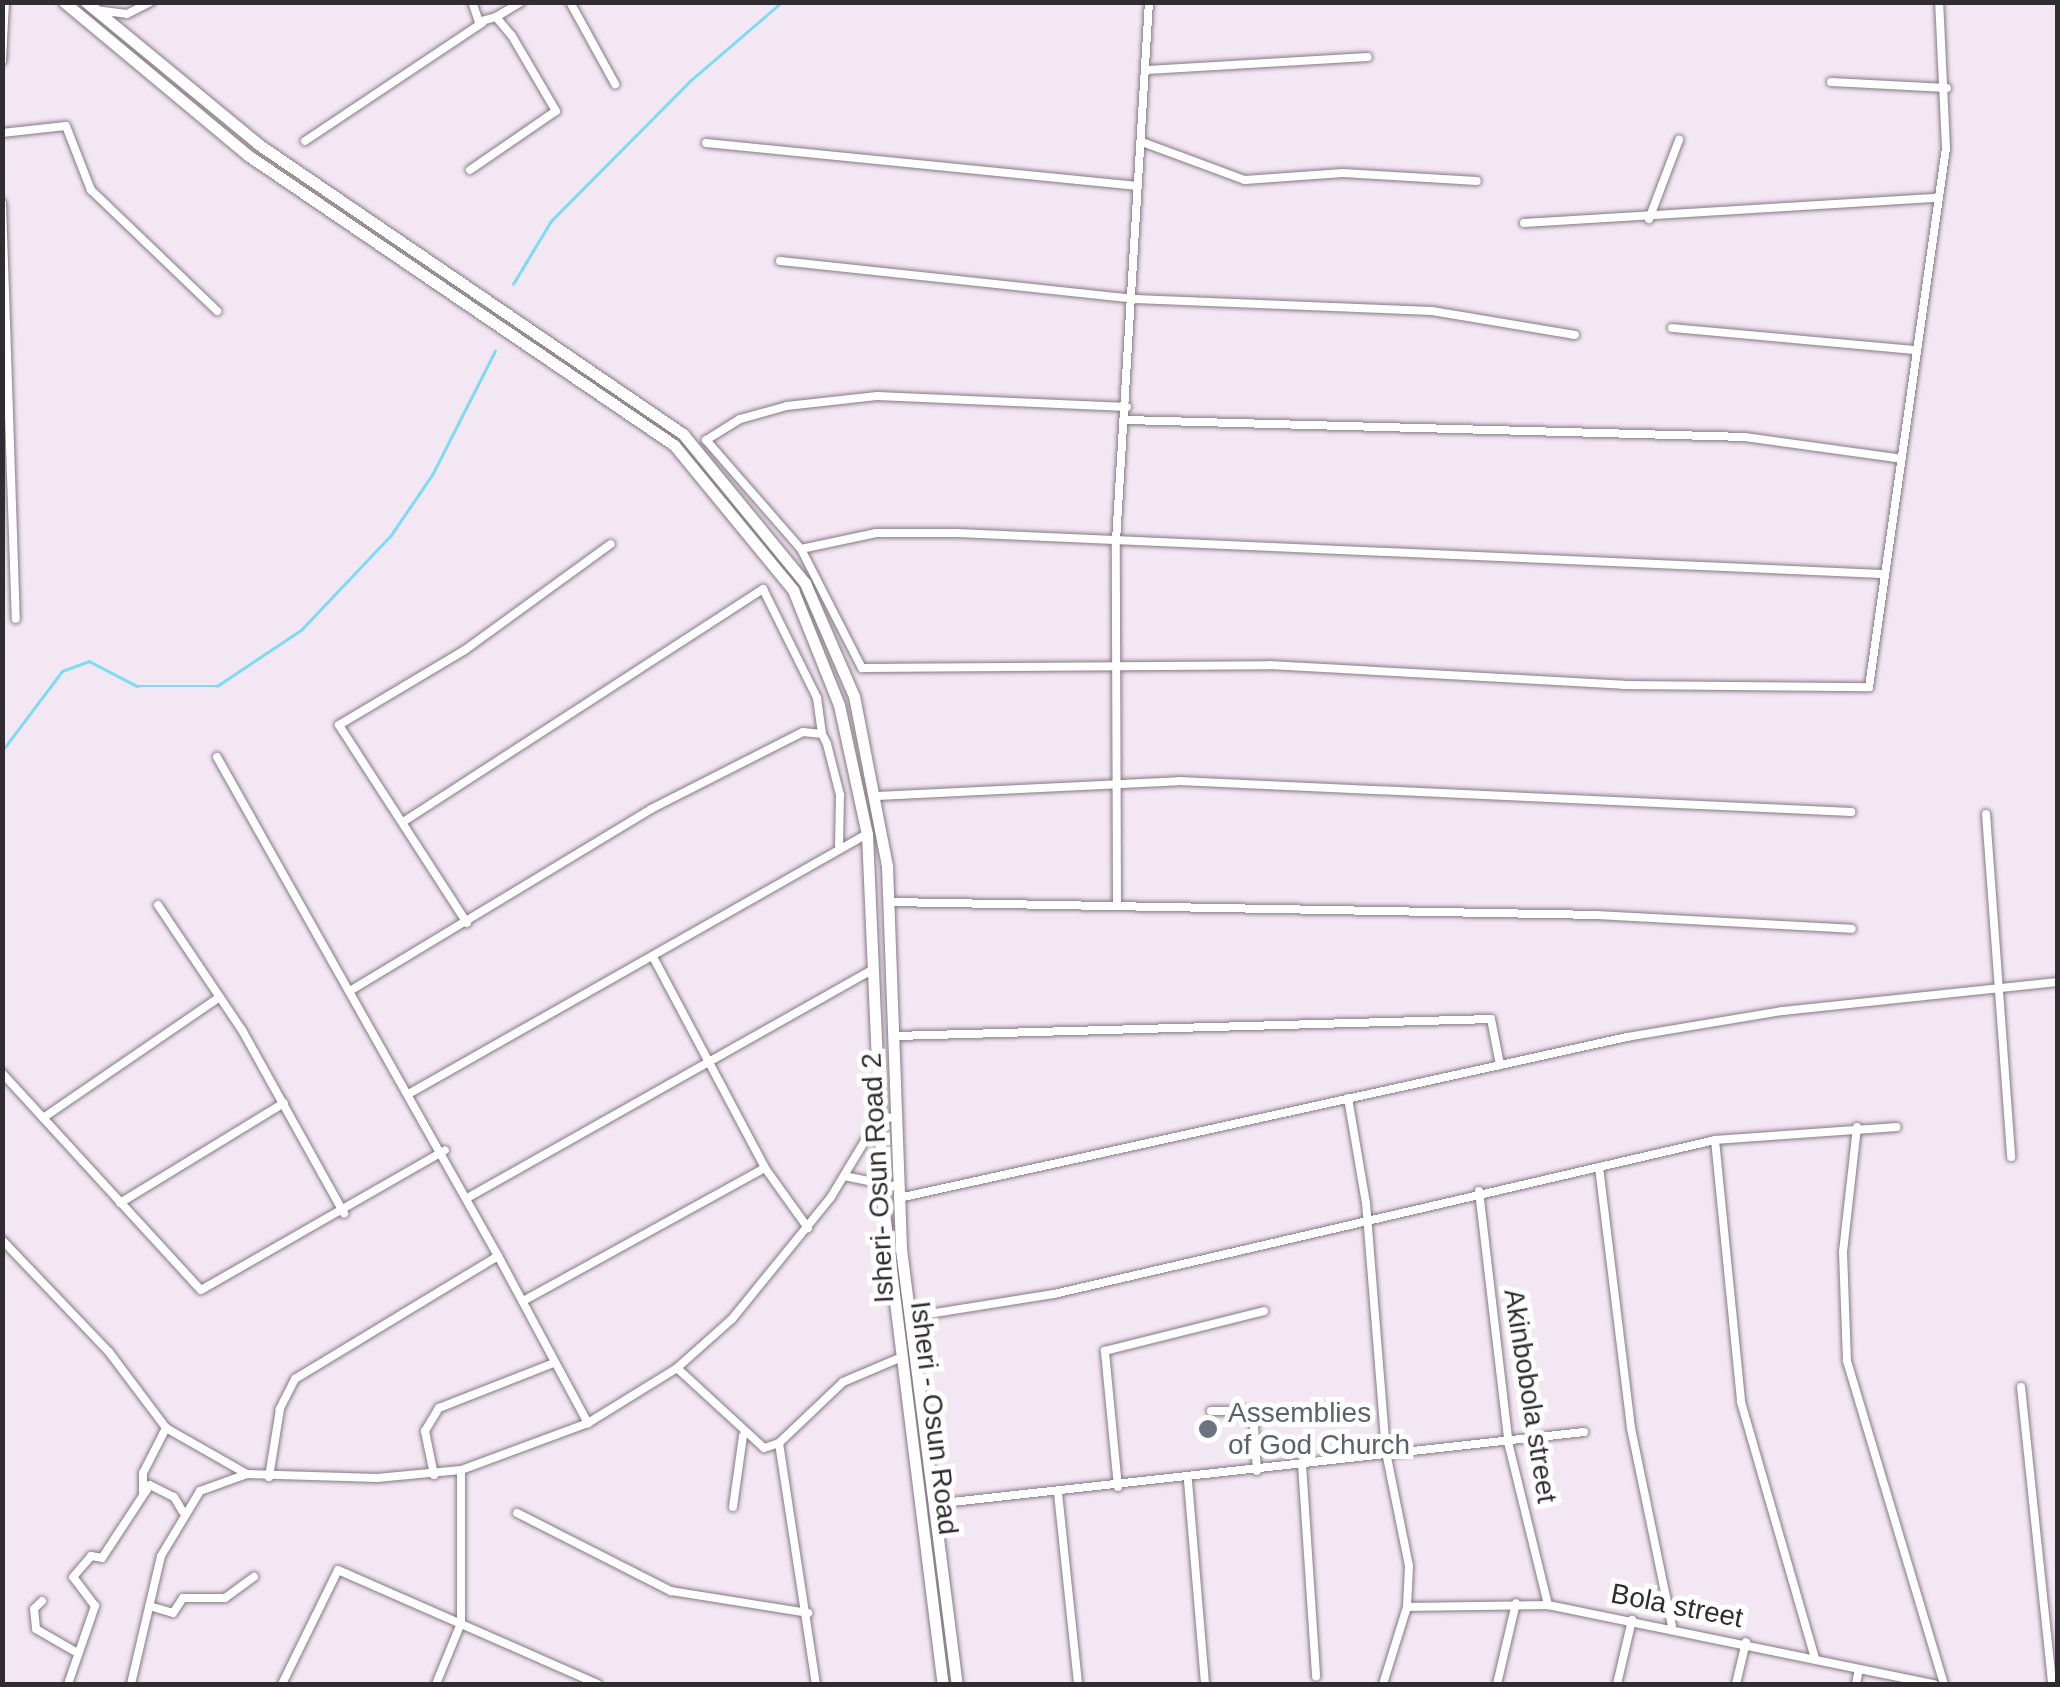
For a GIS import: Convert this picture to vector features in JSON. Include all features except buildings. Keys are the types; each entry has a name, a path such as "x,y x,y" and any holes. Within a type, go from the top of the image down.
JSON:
{"main road":[{"name":"Isheri - Osun Road","path":"64,2 249,156 674,445 793,590 832,682 867,834 878,966 881,1184 943,1684"},
{"name":"Isheri- Osun Road 2","path":"90,6 258,144 684,434 788,557 845,670 877,796 890,902 898,1192 910,1317 958,1684"}],"street":[{"path":"2,61 5,2"},
{"path":"90,6 127,14 150,2"},
{"path":"472,2 482,24"},
{"path":"305,141 521,2"},
{"path":"570,2 615,84"},
{"path":"1116,903 1116,541 1135,299 1149,2"},
{"path":"1127,408 877,396 787,406 740,418 706,440 801,549 862,668 1115,664 1855,692 1869,687 1896,458 1937,198 1948,88 1940,2"},
{"path":"470,170 556,111 496,17"},
{"path":"1147,70 1368,57"},
{"path":"1830,82 1948,88"},
{"path":"2,133 66,126 91,190 218,311"},
{"path":"1649,219 1679,140"},
{"path":"1142,142 1244,180 1342,173 1476,181"},
{"path":"706,143 1138,186"},
{"path":"1524,222 1649,219 1937,198"},
{"path":"2,203 16,618"},
{"path":"780,261 1135,299 1432,311 1575,335"},
{"path":"1672,328 1913,350"},
{"path":"1126,420 1745,437 1896,458"},
{"path":"801,549 876,532 1881,574"},
{"path":"467,922 340,723 465,650 611,544"},
{"path":"403,822 763,590 811,681 822,734 837,775 839,844"},
{"path":"354,989 756,752 802,732 822,734"},
{"path":"217,757 445,1150 588,1423"},
{"path":"877,796 1179,781 1851,812"},
{"path":"1986,814 2003,990 2012,1157"},
{"path":"412,1092 653,957 839,844 867,834"},
{"path":"890,902 1116,903 1852,929"},
{"path":"158,905 284,1103 344,1214"},
{"path":"653,957 705,1064 765,1168 808,1228"},
{"path":"469,1197 878,966"},
{"path":"844,1176 898,1192 1500,1065 1782,1011 2058,982"},
{"path":"43,1118 220,997"},
{"path":"896,1036 1491,1019 1500,1065"},
{"path":"2,1073 201,1290 344,1214 445,1150"},
{"path":"1348,1098 1386,1452 1409,1566 1407,1607 1383,1684"},
{"path":"120,1204 284,1103"},
{"path":"130,1684 160,1556 183,1512 217,1481 247,1474 434,1475 461,1470 588,1423 678,1368 808,1228 878,1119 895,1117"},
{"path":"1856,1127 1843,1252 1848,1361 1944,1684"},
{"path":"910,1317 1054,1294 1480,1191 1714,1140 1896,1127"},
{"path":"1714,1140 1741,1402 1815,1658"},
{"path":"1599,1167 1631,1428 1672,1626"},
{"path":"522,1301 765,1168"},
{"name":"Akinbobola street","path":"1480,1191 1509,1446 1548,1605"},
{"path":"2,1240 109,1352 166,1428 247,1474"},
{"path":"270,1477 280,1409 296,1379 498,1256"},
{"path":"1118,1488 1105,1351 1264,1311"},
{"path":"678,1368 743,1436 764,1448 779,1443 843,1382 902,1357"},
{"path":"434,1475 426,1431 439,1408 554,1364"},
{"path":"2020,1387 2052,1684"},
{"path":"1211,1411 1253,1411 1257,1471"},
{"path":"68,1684 74,1650 95,1606 73,1578 91,1556 102,1558 143,1492 143,1473 166,1428"},
{"path":"934,1504 1188,1481 1386,1452 1509,1446 1584,1432"},
{"path":"733,1506 743,1436"},
{"path":"779,1443 808,1612 816,1684"},
{"path":"1302,1464 1316,1677"},
{"path":"436,1684 461,1623 461,1470"},
{"path":"1188,1481 1205,1684"},
{"path":"143,1492 159,1485 183,1512"},
{"path":"1058,1493 1078,1684"},
{"path":"518,1513 671,1592 808,1612"},
{"path":"282,1684 338,1570 598,1684"},
{"path":"149,1606 172,1614 183,1598 225,1598 254,1578"},
{"path":"42,1600 34,1609 36,1629 74,1650"},
{"path":"1497,1684 1516,1603"},
{"name":"Bola street","path":"1407,1607 1548,1605 1672,1626 1934,1684"},
{"path":"1617,1684 1632,1620"},
{"path":"1736,1684 1746,1642"},
{"path":"1856,1684 1860,1670"}],"waterway":[{"path":"513,284 551,221 690,81 782,2"},
{"path":"2,751 62,671 89,661 137,686 217,686 301,630 391,535 432,475 495,351"}],"place":[{"name":"Assemblies of God Church","path":"1208,1429"}]}
